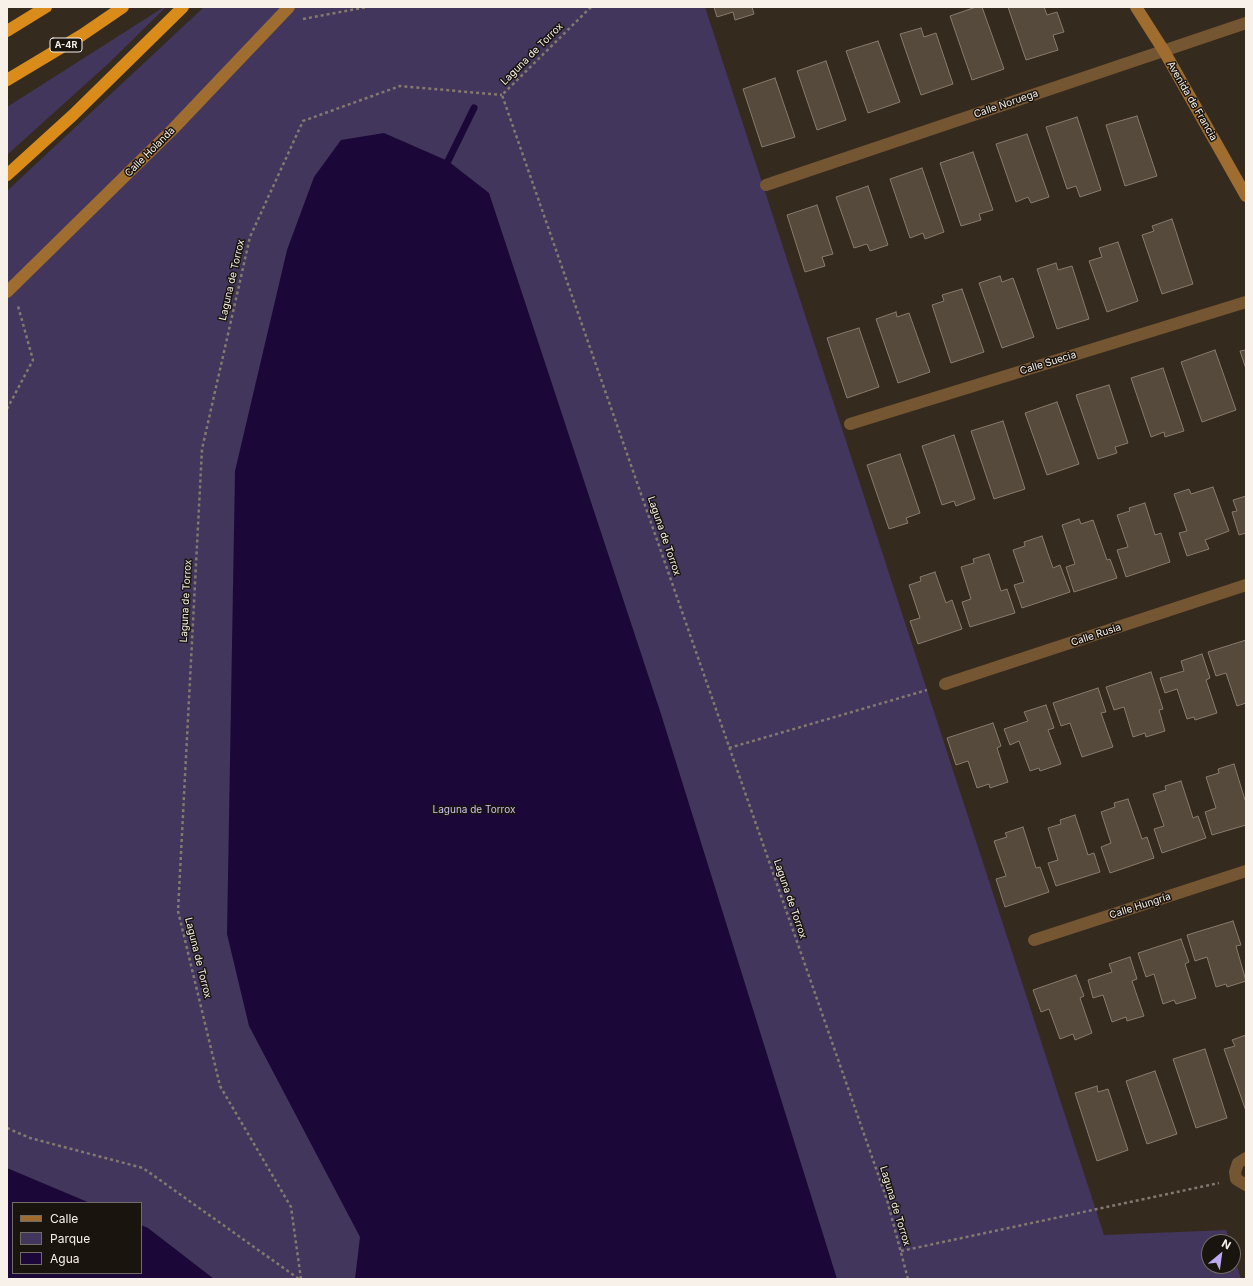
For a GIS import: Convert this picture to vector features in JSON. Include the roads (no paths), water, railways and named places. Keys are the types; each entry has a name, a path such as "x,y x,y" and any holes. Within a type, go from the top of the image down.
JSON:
{"highway":[{"path":"7,31 46,7"},
{"name":"A-4R","path":"7,80 82,35 123,7"},
{"path":"7,175 73,115 183,7"}],"street":[{"name":"Calle Holanda","path":"10,289 173,130 289,7"},
{"name":"Avenida de Francia","path":"1136,7 1164,51 1246,196"},
{"name":"Calle Noruega","path":"766,185 1246,23"},
{"name":"Calle Suecia","path":"850,424 1246,302"},
{"name":"Calle Rusia","path":"945,684 1246,585"},
{"name":"Calle Hungría","path":"1034,940 1246,871"},
{"path":"1241,1182 1235,1172 1238,1163 1246,1158"}],"water":[{"name":"Laguna de Torrox","path":"384,133 448,161 489,193 661,714 837,1279 355,1279 360,1237 249,1026 227,934 235,471 287,250 314,177 341,140"},
{"path":"7,1168 88,1202 12,1202 12,1274 142,1274 142,1225 148,1228 214,1279 7,1279"}],"waterway":[{"path":"448,161 474,108"}]}
